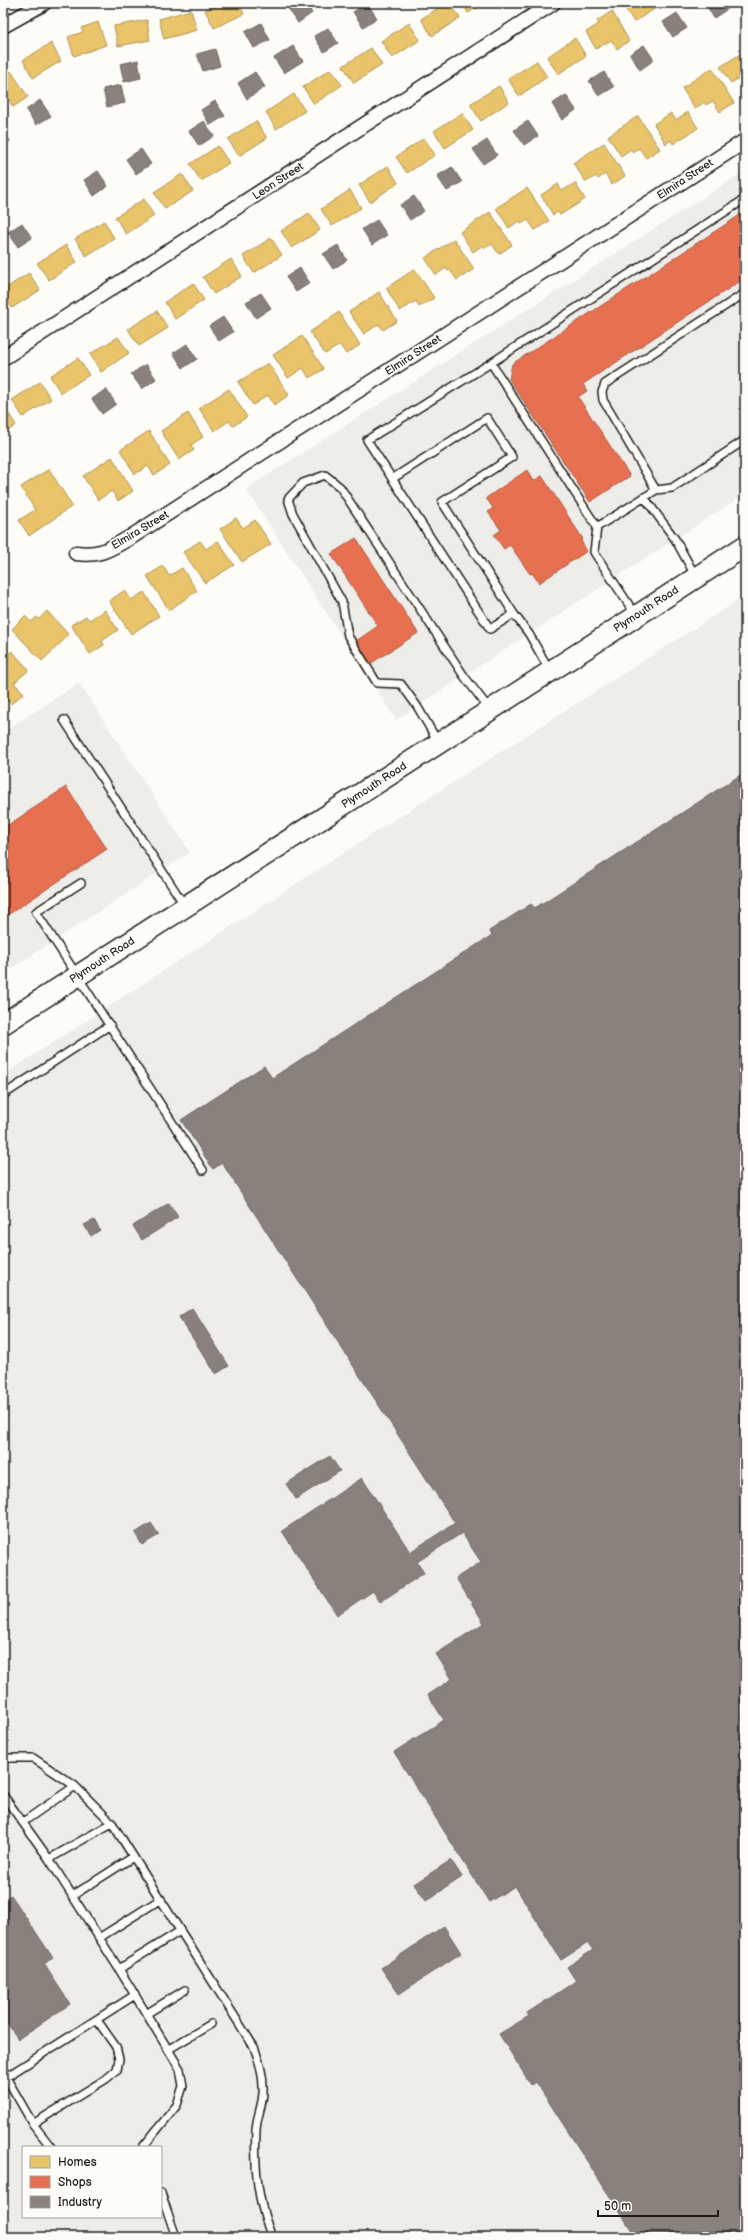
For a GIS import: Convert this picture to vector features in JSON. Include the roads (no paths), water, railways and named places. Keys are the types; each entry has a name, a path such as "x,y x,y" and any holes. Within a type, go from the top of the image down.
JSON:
{"main road":[{"name":"Plymouth Road","path":"3,1024 745,546"}],"street":[{"path":"3,26 44,3"},
{"name":"Leon Street","path":"3,358 553,3"},
{"name":"Elmira Street","path":"76,553 93,555 103,553 131,537 745,140"}],"lane":[{"path":"514,614 490,629 367,440 491,363 745,198"},
{"path":"656,490 603,400 602,392 605,384 745,294"},
{"path":"491,363 597,528 594,552 636,616"},
{"path":"392,479 487,418 512,457 442,502 514,614 529,634 550,671"},
{"path":"597,528 656,490 672,488 745,440"},
{"path":"438,743 418,706 401,684 377,683 348,636 342,602 293,514 288,499 303,483 325,475 340,487 464,676 491,710"},
{"path":"644,497 675,540 697,577"},
{"path":"64,720 185,906"},
{"path":"81,883 36,912 203,1170"},
{"path":"3,1095 110,1025"},
{"path":"3,1758 33,1758 75,1786 112,1823 254,2047 261,2068 263,2092 256,2130 256,2167 260,2199 272,2237"},
{"path":"23,1822 75,1786"},
{"path":"3,1795 49,1860 119,1969 180,2069 182,2086 177,2104 145,2146"},
{"path":"49,1860 112,1823"},
{"path":"72,1896 133,1857"},
{"path":"99,1938 161,1899"},
{"path":"119,1969 180,1930"},
{"path":"146,2014 185,1990"},
{"path":"50,2146 33,2124 4,2074 97,2020 135,1995"},
{"path":"33,2124 106,2079 117,2070 119,2059 116,2047 97,2020"},
{"path":"169,2049 211,2024"},
{"path":"162,2196 176,2237"}]}
